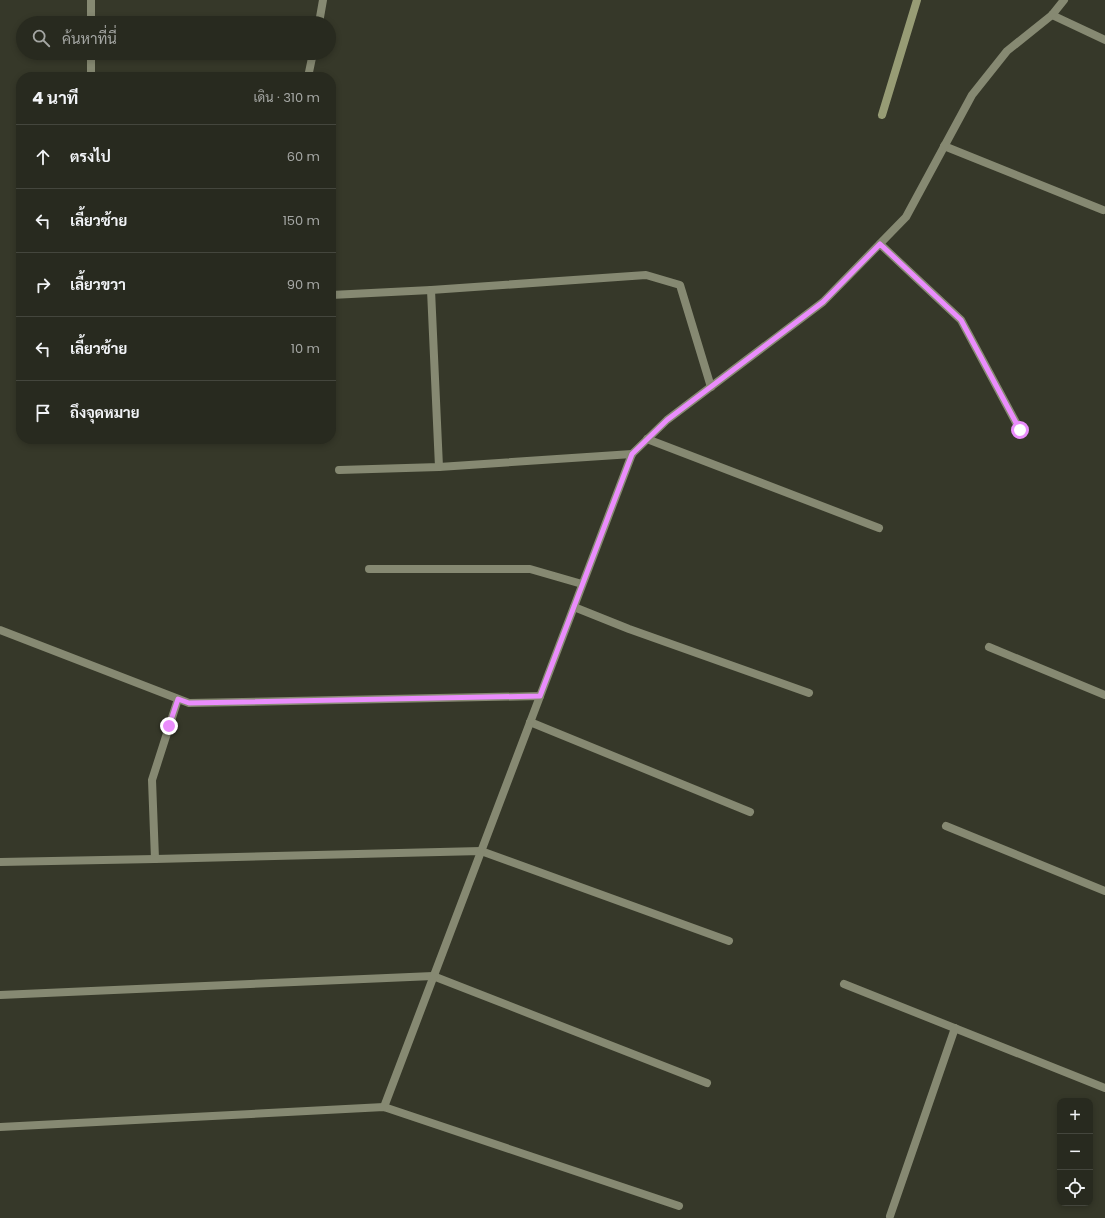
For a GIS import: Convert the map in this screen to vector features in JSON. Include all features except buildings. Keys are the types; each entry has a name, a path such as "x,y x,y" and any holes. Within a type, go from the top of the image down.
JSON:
{"street":[{"path":"91,0 91,16"},
{"path":"320,16 323,0"},
{"path":"384,1107 632,454 667,420 823,302 906,217 972,95 1007,51 1052,15 1064,0"},
{"path":"1052,15 1105,40"},
{"path":"91,60 91,72"},
{"path":"309,72 312,60"},
{"path":"944,146 1103,210"},
{"path":"880,244 961,320 1020,430"},
{"path":"336,295 431,290 646,275 680,285 711,387"},
{"path":"431,290 439,467"},
{"path":"647,440 879,528"},
{"path":"339,470 439,467 632,454"},
{"path":"369,569 530,569 582,584"},
{"path":"574,606 629,629 809,693"},
{"path":"0,630 189,703 540,696"},
{"path":"989,647 1105,695"},
{"path":"155,859 152,780 178,699"},
{"path":"530,722 750,812"},
{"path":"946,826 1105,891"},
{"path":"0,862 481,851 729,941"},
{"path":"0,995 433,976 708,1083"},
{"path":"844,984 1105,1088"},
{"path":"890,1216 955,1028"},
{"path":"0,1127 384,1107 679,1206"}],"waterway":[{"path":"882,115 917,0"}],"route":[{"path":"169,726 178,699 189,703 540,696 632,454 667,420 823,302 880,244 961,320 1020,430"}]}
